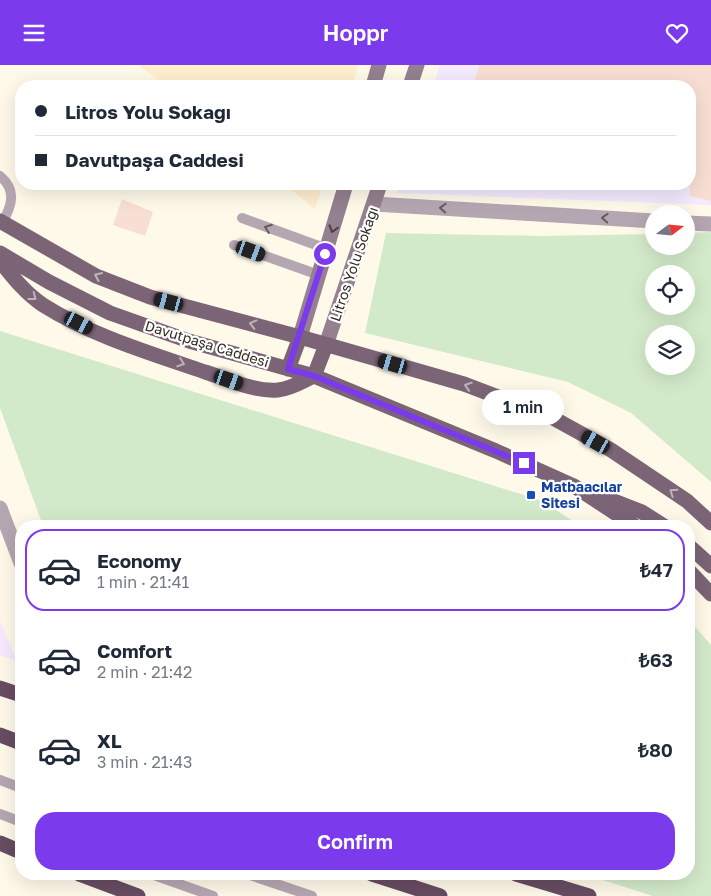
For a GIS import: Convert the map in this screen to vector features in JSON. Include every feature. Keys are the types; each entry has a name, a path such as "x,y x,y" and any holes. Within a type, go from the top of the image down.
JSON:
{"highway":[{"path":"0,688 15,693"},
{"path":"0,735 15,741"},
{"path":"0,843 15,849"},
{"path":"97,880 112,896"},
{"path":"97,880 138,896"},
{"path":"391,880 440,896"},
{"path":"536,880 589,896"}],"main road":[{"path":"375,80 379,65"},
{"path":"412,80 417,65"},
{"name":"Litros Yolu Sokağı","path":"300,337 344,190"},
{"name":"Litros Yolu Sokağı","path":"326,345 378,190"},
{"name":"Davutpaşa Caddesi","path":"1,222 96,276 150,297 300,337 464,385 553,417 611,450 687,501 711,523"},
{"name":"Davutpaşa Caddesi","path":"0,253 49,282 110,313 190,341 314,376 496,451 574,486 626,520"},
{"path":"0,261 27,293 44,305 97,332 147,352 245,385 266,390 281,390 314,376 326,345"},
{"path":"288,369 300,337"},
{"path":"574,486 625,505 653,520"},
{"path":"695,551 711,566"},
{"path":"695,577 711,594"}],"street":[{"path":"374,204 645,220"},
{"path":"695,223 711,224"},
{"path":"0,508 15,547"}],"lane":[{"path":"0,176 9,183 12,194 11,209 1,222"},
{"path":"242,218 327,249"},
{"path":"234,245 319,275"},
{"path":"0,780 15,786"},
{"path":"0,814 15,820"},
{"path":"168,880 213,896"},
{"path":"265,880 312,896"}],"shaded area":[{"path":"139,65 358,65 354,80 158,80"},
{"path":"440,65 711,65 711,205 397,193 398,190 696,190 696,80 435,80"},
{"path":"291,190 321,190 315,209"},
{"path":"0,621 15,660 0,655"}],"green space":[{"path":"711,232 711,482 631,413 568,382 365,333 386,233 542,236 645,234 645,255 695,255 695,233"},
{"path":"0,331 543,501 571,520 41,520 0,408"},
{"path":"695,627 711,645 711,896 653,896 603,880 695,880"}],"building":[{"path":"479,65 711,65 711,201 690,196 690,190 696,190 696,80 475,80"},
{"path":"122,199 153,212 145,236 113,225"}],"place":[{"name":"Matbaacılar Sitesi","path":"531,495"}],"route":[{"path":"325,254 308,312 288,369 314,376 524,463"}]}
